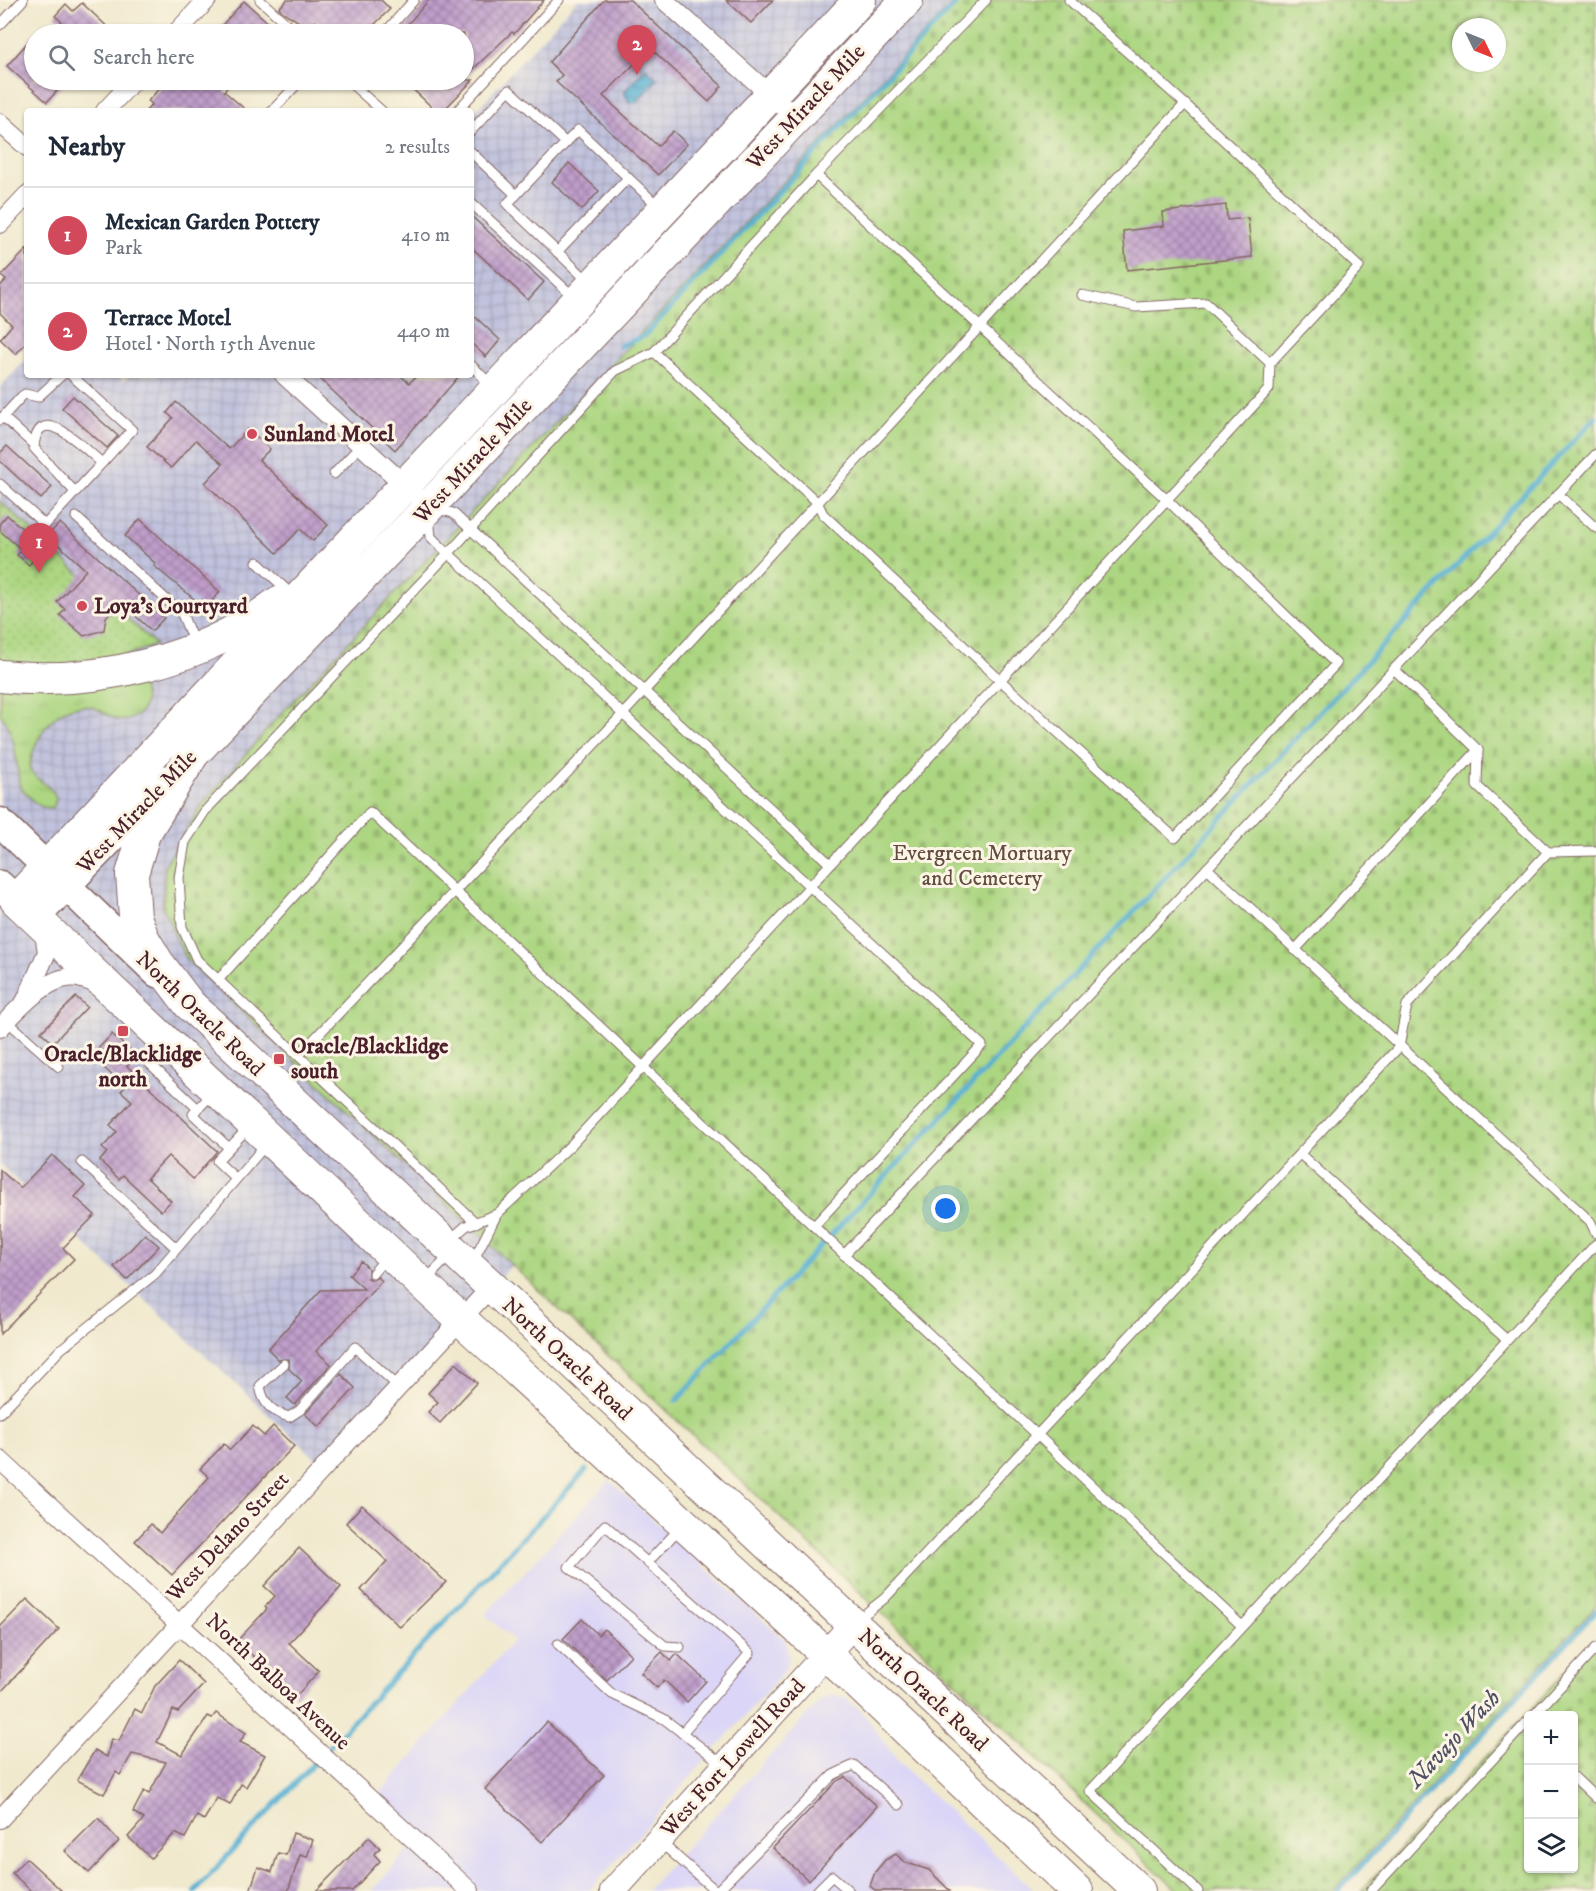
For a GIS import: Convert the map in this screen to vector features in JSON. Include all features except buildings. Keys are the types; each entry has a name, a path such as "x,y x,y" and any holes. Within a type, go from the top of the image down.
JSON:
{"highway":[{"name":"West Miracle Mile","path":"23,907 57,877 337,558 860,0"},
{"name":"West Miracle Mile","path":"193,754 907,0"},
{"path":"0,676 49,678 101,674 150,663 196,648 246,624 337,558"},
{"path":"189,1004 158,963 143,938 135,917 132,874 144,834 193,754"},
{"name":"North Oracle Road","path":"23,907 164,1040 207,1099 261,1132 382,1263 422,1284 826,1654 1077,1891"},
{"name":"North Oracle Road","path":"189,1004 1139,1891"}],"main road":[{"name":"West Miracle Mile","path":"57,877 193,754"},
{"name":"North Oracle Road","path":"0,822 189,1004"},
{"name":"West Fort Lowell Road","path":"613,1891 853,1624"}],"street":[{"path":"184,24 207,0"},
{"path":"664,0 796,118"},
{"path":"108,108 125,90"},
{"path":"0,123 24,144"},
{"path":"0,224 24,198"},
{"path":"287,378 429,507"},
{"path":"23,907 47,952 25,1002"},
{"path":"3,1025 25,1002 68,977 79,978 111,990"},
{"name":"West Delano Street","path":"0,1819 460,1320 464,1263"},
{"name":"North Balboa Avenue","path":"0,1460 181,1623 470,1891"}],"lane":[{"path":"0,25 23,0"},
{"path":"260,0 287,24"},
{"path":"393,24 414,0"},
{"path":"460,108 559,0"},
{"path":"476,1223 197,960 182,927 179,878 185,842 205,811 449,553 615,371 654,352 816,175 986,0"},
{"path":"422,1284 464,1263 497,1215 571,1145 1269,389 1270,363 1359,267 1185,104 1069,0"},
{"path":"275,108 292,90"},
{"path":"358,90 379,108"},
{"path":"474,128 509,90 566,143"},
{"path":"299,1055 623,714 1185,104"},
{"path":"585,293 557,252 507,204 578,130 662,211"},
{"path":"474,155 516,195"},
{"path":"654,352 817,502 823,514 1000,680 1175,838 1328,672 1336,663 1166,499 816,175"},
{"path":"557,252 628,178"},
{"path":"474,204 585,293"},
{"path":"1082,295 1136,307 1206,303 1270,363"},
{"path":"474,368 495,389"},
{"path":"34,445 1,418 25,394 38,397 59,378"},
{"path":"0,484 45,525 132,430 74,378"},
{"path":"75,492 39,456 34,439 42,429 50,426 61,429 102,463"},
{"path":"334,474 361,445"},
{"path":"844,1255 1596,453"},
{"path":"1558,494 1596,528"},
{"path":"814,1226 982,1045 809,888 431,537 429,507 453,513 830,864"},
{"path":"76,517 182,614 196,648"},
{"path":"257,562 290,593"},
{"path":"1394,669 1478,750 1477,786 1548,852 1594,853"},
{"path":"1295,950 1478,750"},
{"path":"219,979 370,812 1242,1626"},
{"path":"853,1624 885,1598 1399,1047 1407,1005 1548,852"},
{"path":"1207,868 1590,1221 1596,1233"},
{"path":"3,1025 59,1067"},
{"path":"207,1099 193,1114 229,1148"},
{"path":"235,1178 217,1161 229,1148 261,1132"},
{"path":"0,1413 61,1349 155,1274 235,1178 261,1132"},
{"path":"1300,1154 1507,1340"},
{"path":"82,1161 176,1248"},
{"path":"464,1263 466,1227 497,1215"},
{"path":"1198,1891 1090,1791 1596,1244"},
{"path":"284,1364 260,1386 262,1400 273,1410 289,1417 300,1410 355,1347 399,1387"},
{"path":"680,1647 665,1646 569,1567 605,1524 750,1653 682,1733"},
{"path":"648,1562 684,1524"},
{"path":"558,1644 612,1694 664,1719 725,1766"},
{"path":"1538,1711 1596,1648"},
{"path":"1371,1891 1524,1730"},
{"path":"659,1841 717,1891 832,1774 854,1765 899,1804"},
{"path":"1578,1781 1596,1798"},
{"path":"817,1891 832,1876 849,1891"}],"shaded area":[{"path":"577,0 956,0 277,718 202,805 185,958 512,1265 325,1467 0,1165 0,387 24,362 24,378 120,378 124,381 127,378 474,378 474,113"},
{"path":"609,1480 786,1641 789,1659 784,1672 589,1891 372,1891 419,1837 375,1799 514,1640 485,1615"},
{"path":"832,1695 847,1699 861,1710 900,1764 1035,1891 646,1891 821,1700"}],"green space":[{"name":"Evergreen Mortuary and Cemetery","path":"956,0 1596,0 1596,1606 1333,1891 1178,1891 185,958 163,907 165,865 202,805 277,718"},
{"path":"0,501 156,645 121,657 62,667 0,663"},
{"path":"140,677 145,702 137,715 122,720 97,709 82,706 61,713 45,728 34,749 30,770 56,797 52,808 42,807 34,802 20,787 14,743 6,722 0,714 0,687"},
{"path":"1596,1639 1596,1891 1361,1891 1524,1716 1524,1873 1578,1873 1578,1711 1529,1711"}],"water":[{"path":"646,68 657,79 636,103 629,102 624,92"}],"waterway":[{"path":"620,346 644,336 959,0"},
{"path":"676,1401 1596,417"},
{"path":"195,1891 586,1470"},
{"name":"Navajo Wash","path":"1338,1891 1596,1611"}],"place":[{"name":"Terrace Motel","path":"637,75"},
{"name":"Sunland Motel","path":"252,434"},
{"name":"Mexican Garden Pottery","path":"39,573"},
{"name":"Loya's Courtyard","path":"82,606"},
{"name":"Oracle/Blacklidge north","path":"123,1031"},
{"name":"Oracle/Blacklidge south","path":"279,1059"}]}
